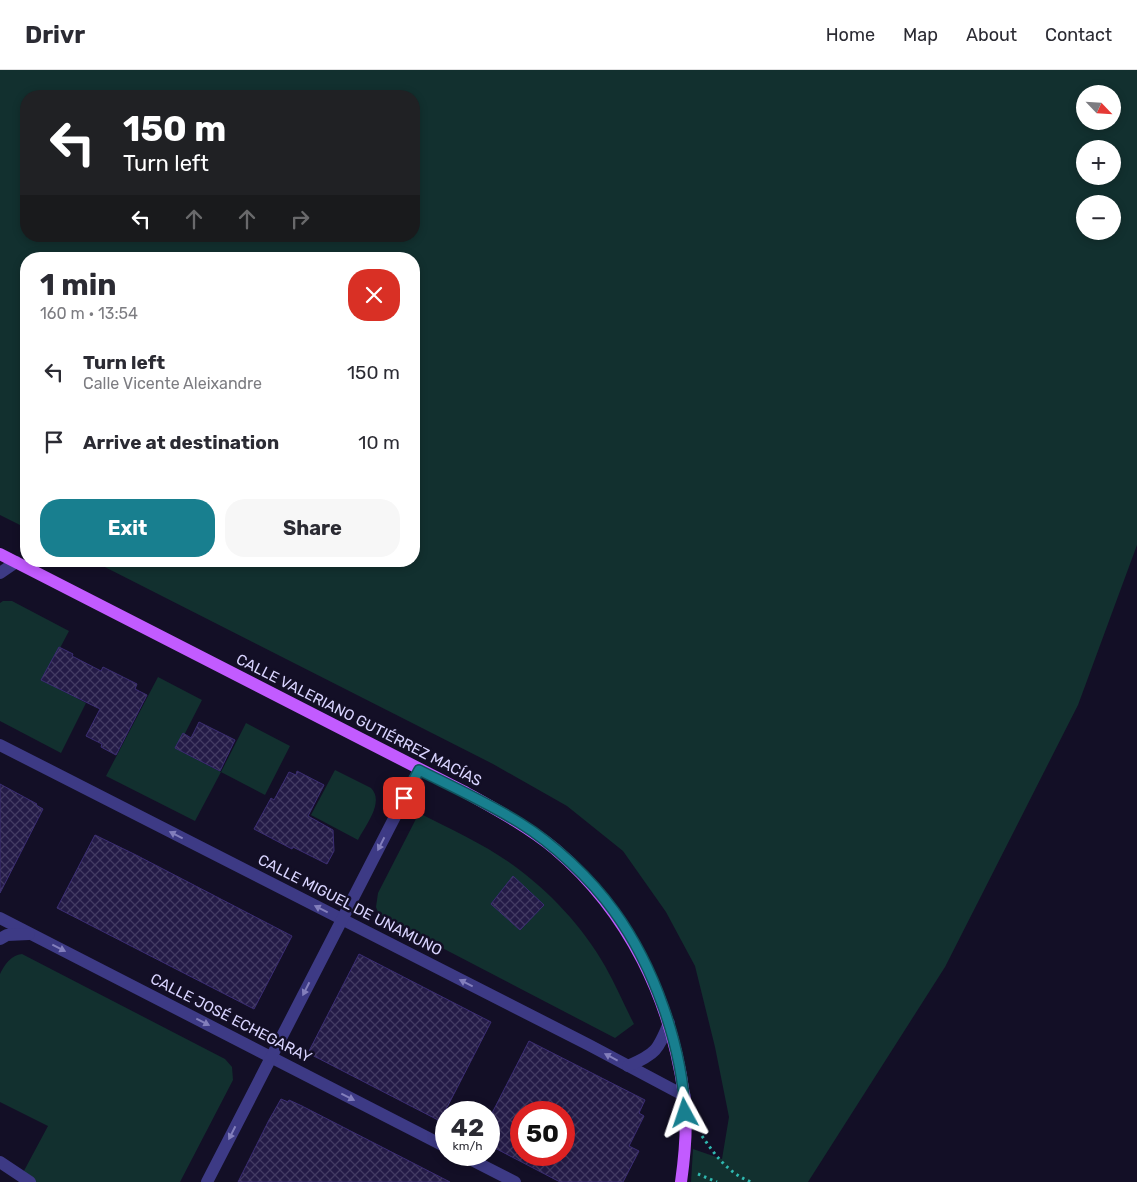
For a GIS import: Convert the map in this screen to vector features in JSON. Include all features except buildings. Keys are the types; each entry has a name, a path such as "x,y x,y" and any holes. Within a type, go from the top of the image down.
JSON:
{"main road":[{"name":"CALLE VALERIANO GUTIÉRREZ MACÍAS","path":"0,554 20,564"},
{"name":"CALLE VALERIANO GUTIÉRREZ MACÍAS","path":"26,567 463,791 521,824 555,849 588,880 614,911 638,951 655,986 669,1023 685,1096 686,1130 682,1182"}],"street":[{"path":"0,573 16,562"},
{"name":"CALLE MIGUEL DE UNAMUNO","path":"0,745 685,1096"},
{"path":"207,1182 419,770"},
{"name":"CALLE JOSÉ ECHEGARAY","path":"0,918 435,1141"},
{"path":"0,939 7,935 31,934"},
{"path":"628,1066 646,1058 660,1046 669,1023"},
{"path":"0,1162 30,1182"},
{"path":"484,1166 515,1182"}],"path":[{"path":"695,1131 702,1136 714,1154 726,1167 751,1182"}],"green space":[{"path":"0,70 1137,70 1137,545 1078,705 945,967 808,1182 691,1182 693,1149 722,1159 729,1117 715,1047 695,966 666,912 623,851 567,806 493,764 105,567 420,567 420,252 20,252 20,525 0,515"},
{"path":"12,601 69,631 43,680 86,703 61,753 0,721 0,603"},
{"path":"158,677 202,700 177,749 221,772 195,821 106,776"},
{"path":"246,723 290,746 265,795 221,772"},
{"path":"335,770 371,788 375,794 375,807 358,840 311,815"},
{"path":"419,813 502,857 552,898 576,924 596,952 609,973 634,1024 615,1038 379,915 376,907 378,893"},
{"path":"22,954 225,1059 232,1067 233,1080 180,1182 18,1182 48,1126 0,1102 0,974 9,961 15,956"}],"route":[{"path":"404,798 419,770 463,791 521,824 555,849 588,880 614,911 638,951 655,986 669,1023 685,1096 685,1113"}]}
